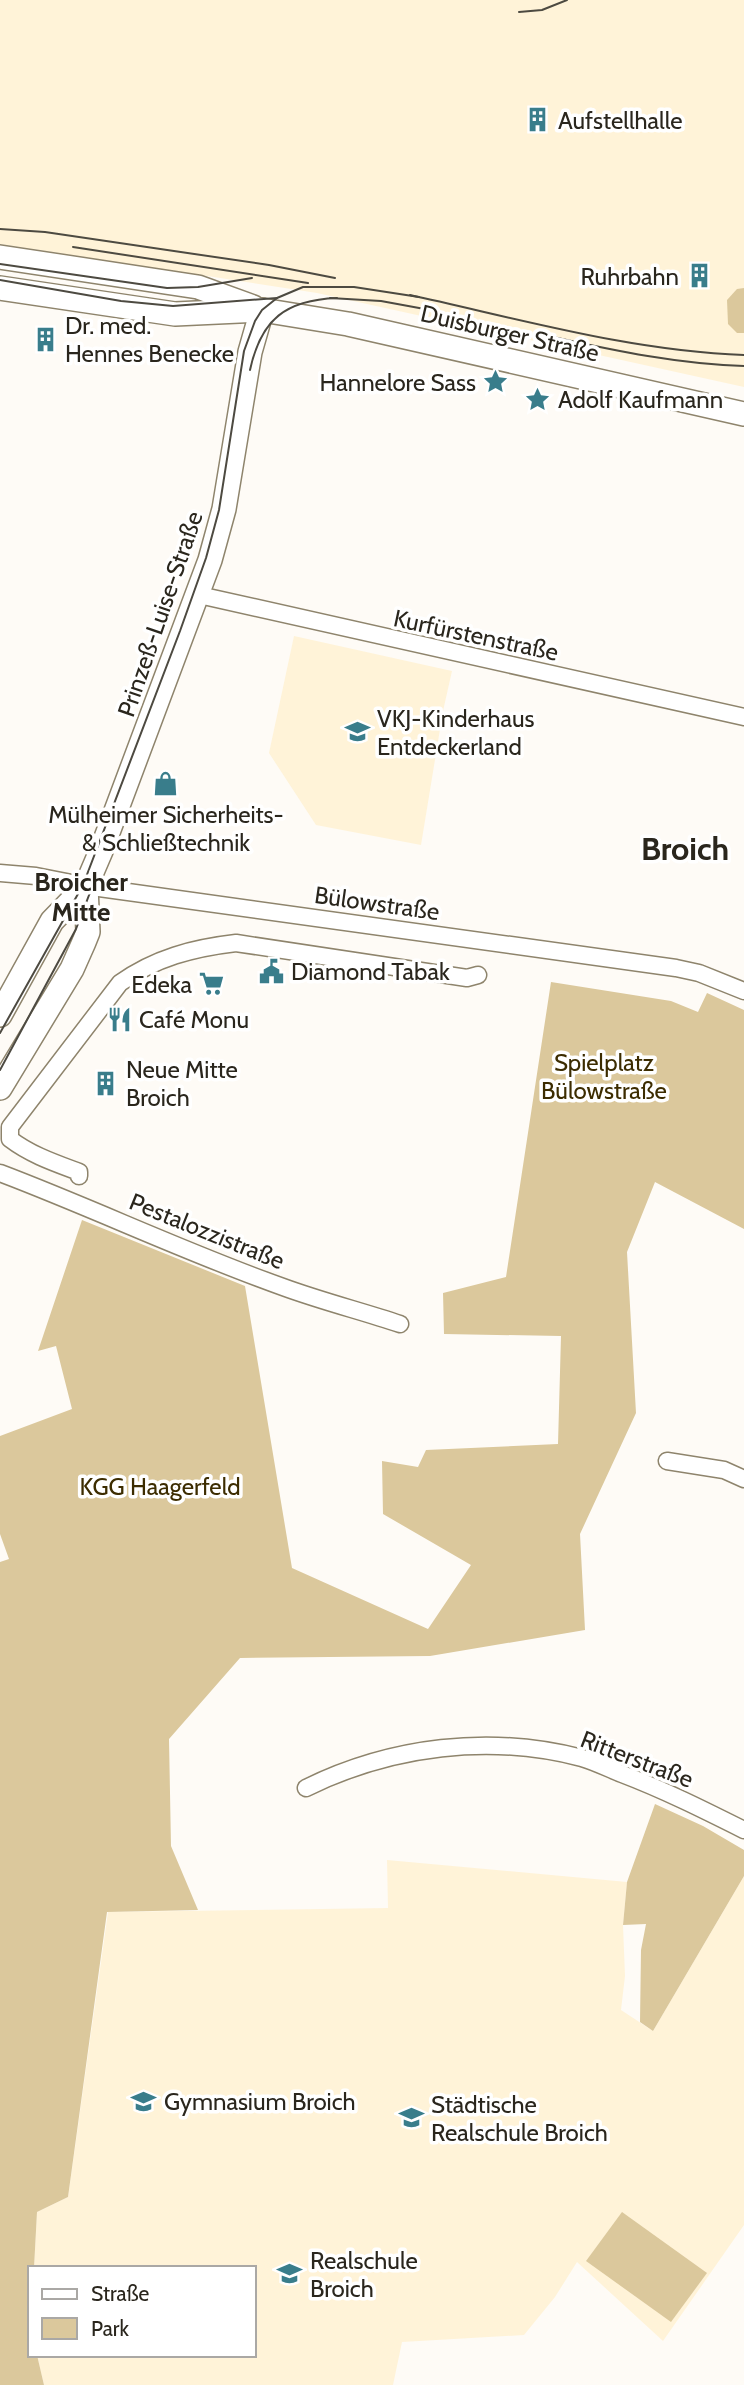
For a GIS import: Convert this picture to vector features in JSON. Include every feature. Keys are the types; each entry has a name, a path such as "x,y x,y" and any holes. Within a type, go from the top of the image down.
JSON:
{"main road":[{"name":"Duisburger Straße","path":"0,257 198,287 262,310 348,324 744,414"},
{"name":"Duisburger Straße","path":"0,288 175,314 262,310"},
{"name":"Prinzeß-Luise-Straße","path":"0,1016 52,921 86,886 102,851 199,595 224,509 250,352 262,310"},
{"name":"Prinzeß-Luise-Straße","path":"0,1088 72,969 84,942 88,932 86,886"}],"street":[{"name":"Kurfürstenstraße","path":"199,595 744,717"},
{"name":"Bülowstraße","path":"0,873 676,968 699,973 744,992"},
{"path":"79,1176 79,1172 48,1161 21,1147 10,1139 10,1127 120,983 141,968 208,946 236,943 467,978 478,975"},
{"name":"Pestalozzistraße","path":"0,1173 76,1201 132,1227 283,1287 400,1324"},
{"path":"667,1461 724,1470 744,1479"},
{"name":"Ritterstraße","path":"306,1788 334,1774 392,1756 434,1747 530,1748 584,1759 689,1802 744,1830"}],"shaded area":[{"path":"0,0 744,0 744,387 317,293 0,244"},
{"name":"VKJ-Kinderhaus Entdeckerland","path":"294,636 452,671 421,845 316,825 269,753"},
{"name":"Städtische Realschule Broich","path":"387,1860 627,1882 623,1925 625,1976 621,2010 653,2031 744,1876 744,2225 663,2341 577,2262 555,2297 524,2335 402,2342 393,2385 44,2385 37,2357 256,2357 256,2266 34,2266 37,2212 68,2197 108,1912 388,1908"}],"green space":[{"path":"744,288 744,333 737,333 728,324 727,300 737,289"},
{"path":"551,982 671,1001 698,1012 707,993 744,1010 744,1229 655,1182 627,1252 636,1413 580,1534 585,1630 430,1656 240,1658 169,1739 171,1846 198,1910 107,1912 68,2197 37,2212 34,2266 28,2266 28,2357 37,2357 44,2385 0,2385 0,1562 9,1559 0,1534 0,1436 72,1409 56,1346 38,1351 82,1220 245,1286 292,1568 428,1629 471,1565 383,1514 382,1461 418,1467 426,1450 558,1444 561,1336 444,1334 443,1293 506,1277"},
{"path":"655,1804 703,1826 744,1850 744,1876 653,2031 640,2022 641,1950 646,1924 623,1925 627,1882"},
{"path":"622,2212 707,2273 671,2322 586,2261"}],"tram line":[{"path":"519,12 542,10 567,0"},
{"path":"0,229 45,232 269,265 335,278"},
{"path":"73,247 308,283"},
{"path":"0,264 167,288 198,287 252,278"},
{"path":"0,280 121,301 173,306 277,298"},
{"path":"0,1033 83,885 180,631 206,558 219,510 244,351 255,321 262,310 277,298 303,287 354,287 419,297"},
{"path":"410,295 618,341 744,355"},
{"path":"330,298 381,301 430,310"},
{"path":"250,370 261,338 278,316 303,303 337,298"},
{"path":"553,337 672,360 744,366"},
{"path":"0,1070 76,929 96,877"}],"place":[{"name":"Aufstellhalle","path":"538,120"},
{"name":"Ruhrbahn","path":"699,276"},
{"name":"Dr. med. Hennes Benecke","path":"45,339"},
{"name":"Hannelore Sass","path":"496,382"},
{"name":"Adolf Kaufmann","path":"538,399"},
{"name":"VKJ-Kinderhaus Entdeckerland","path":"357,732"},
{"name":"Mülheimer Sicherheits- & Schließtechnik","path":"166,783"},
{"name":"Diamond Tabak","path":"271,971"},
{"name":"Edeka","path":"212,984"},
{"name":"Café Monu","path":"119,1019"},
{"name":"Neue Mitte Broich","path":"106,1083"},
{"name":"Gymnasium Broich","path":"144,2101"},
{"name":"Städtische Realschule Broich","path":"411,2118"},
{"name":"Realschule Broich","path":"290,2274"}],"district":[{"name":"Broich","path":"685,848"},
{"name":"Broicher Mitte","path":"81,897"}],"park label":[{"name":"Spielplatz Bülowstraße","path":"604,1076"},
{"name":"KGG Haagerfeld","path":"160,1486"}]}
